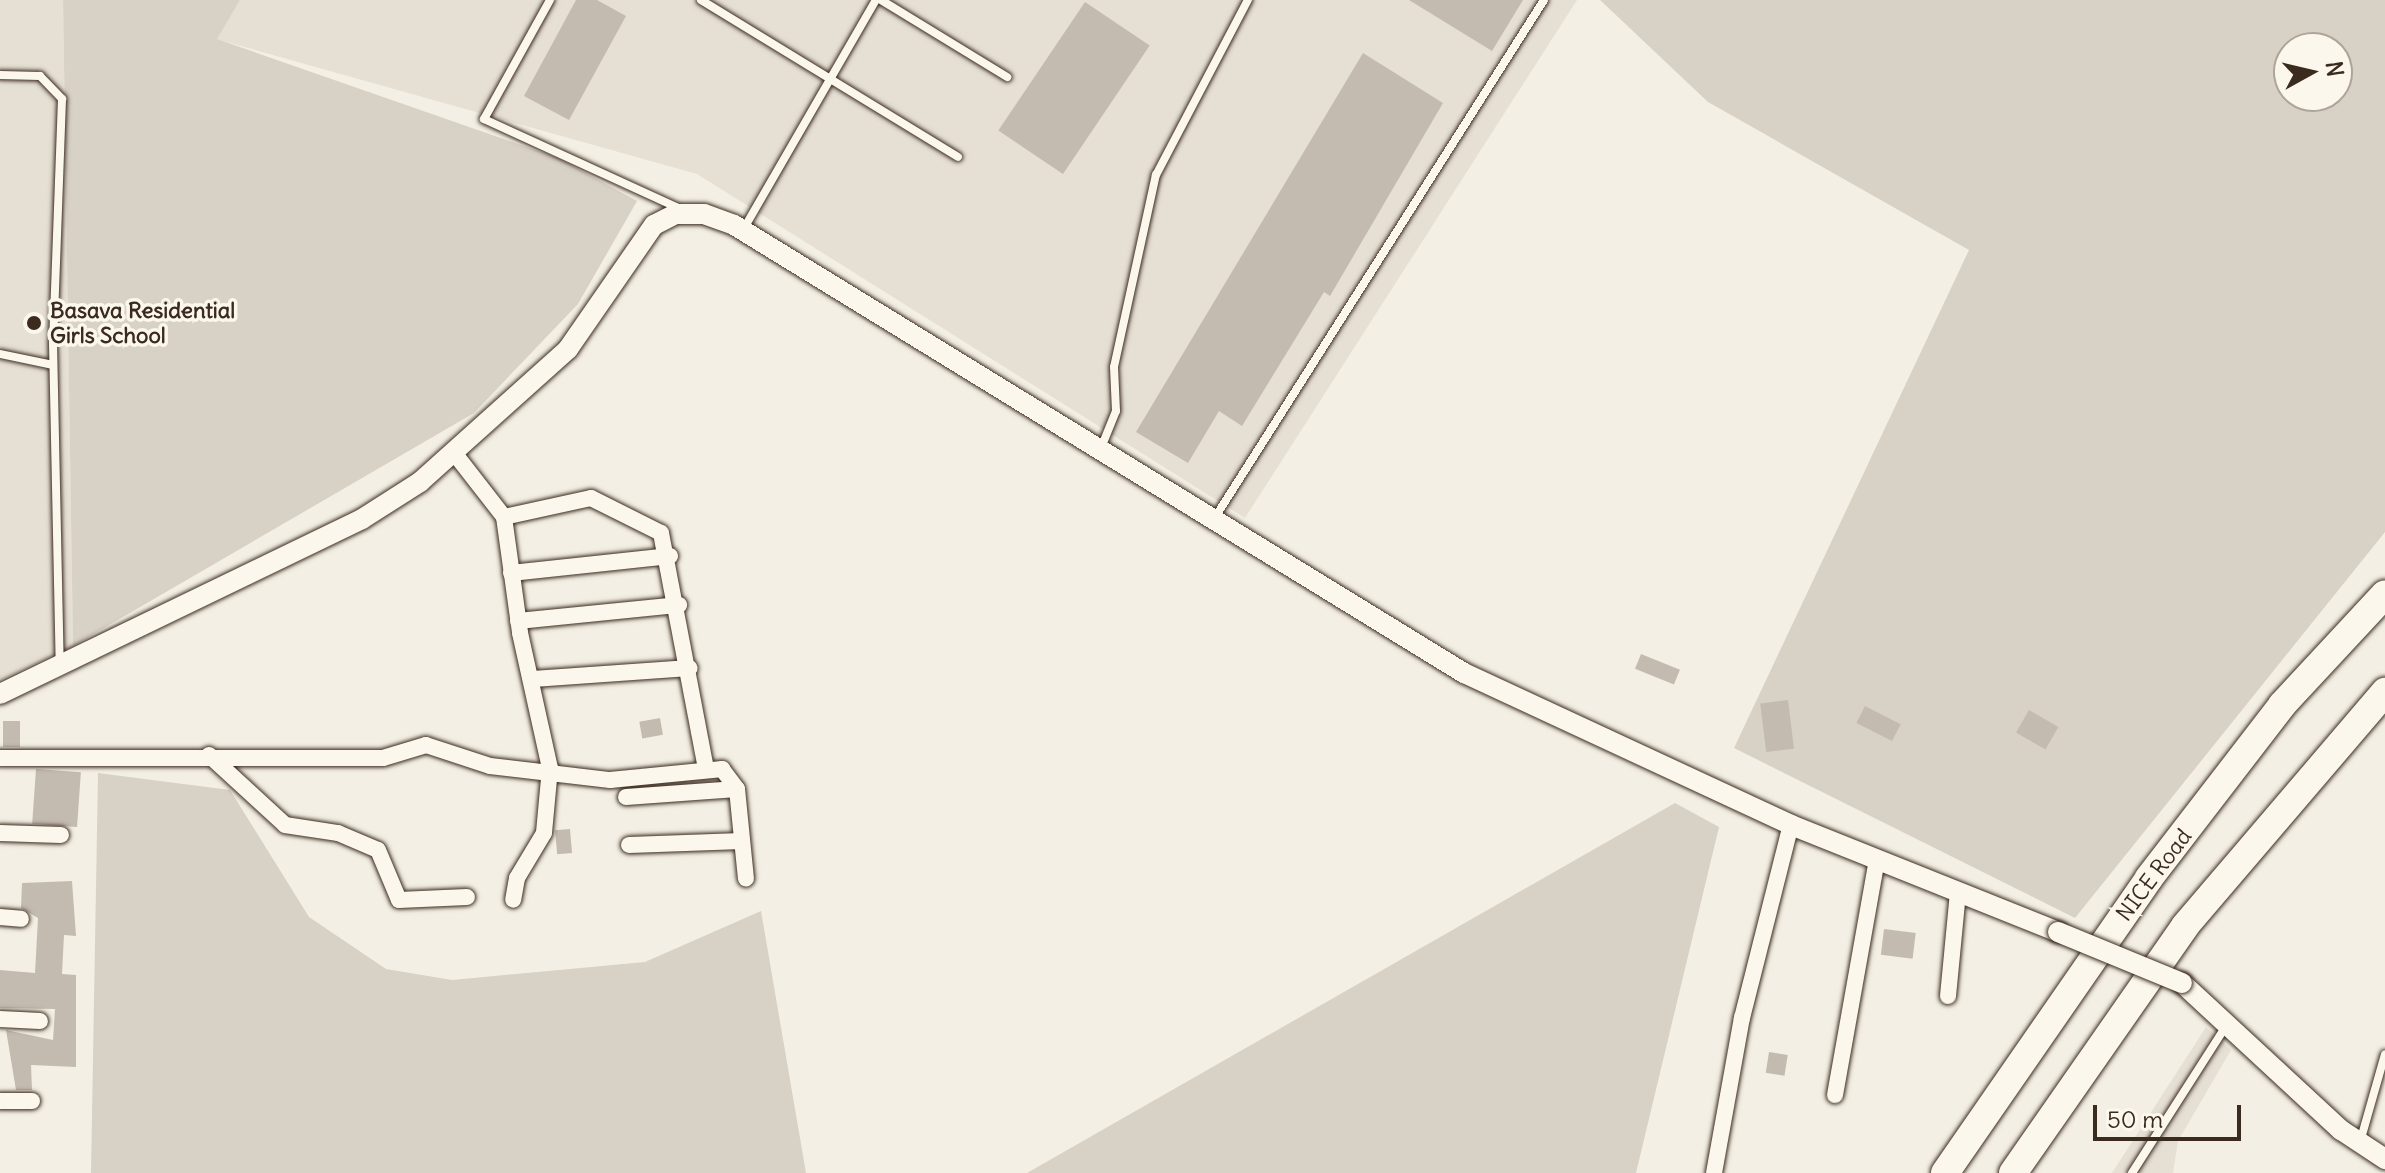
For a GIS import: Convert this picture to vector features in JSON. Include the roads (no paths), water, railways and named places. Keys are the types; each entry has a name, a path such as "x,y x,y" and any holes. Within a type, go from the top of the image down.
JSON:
{"highway":[{"name":"NICE Road","path":"1945,1173 2149,878 2282,705 2385,594"},
{"path":"2013,1173 2185,926 2385,692"}],"street":[{"path":"0,694 362,519 455,454 580,336 654,225 691,214 743,231 1464,673 1791,825 2182,983 2226,1026 2360,1143 2385,1159"},
{"path":"455,454 504,517 518,621 550,768 544,833 517,878 513,900"},
{"path":"504,517 517,508 602,500 661,533 670,556 706,768"},
{"path":"511,573 670,556"},
{"path":"518,621 679,605"},
{"path":"533,679 690,668"},
{"path":"0,758 209,755 383,758 426,745 490,766 550,768 610,780 706,768 729,773 737,789 746,879"},
{"path":"209,755 285,825 338,833 378,850 399,900 467,897"},
{"path":"626,797 737,789"},
{"path":"1714,1173 1742,1018 1791,825"},
{"path":"0,833 61,835"},
{"path":"629,845 742,841"},
{"path":"1835,1095 1877,860"},
{"path":"1948,996 1958,892"},
{"path":"0,917 21,919"},
{"path":"0,1019 40,1021"},
{"path":"0,1101 32,1101"}],"lane":[{"path":"550,0 484,119 691,214"},
{"path":"701,0 958,157"},
{"path":"743,231 878,0 1007,77"},
{"path":"1101,450 1116,411 1114,367 1156,175 1248,0"},
{"path":"1213,519 1544,0"},
{"path":"0,75 40,76 62,99 53,365 60,667"},
{"path":"0,354 53,365"},
{"path":"2132,1173 2226,1026"},
{"path":"2360,1143 2385,1054"}],"place":[{"name":"Basava Residential Girls School","path":"34,323"}]}
